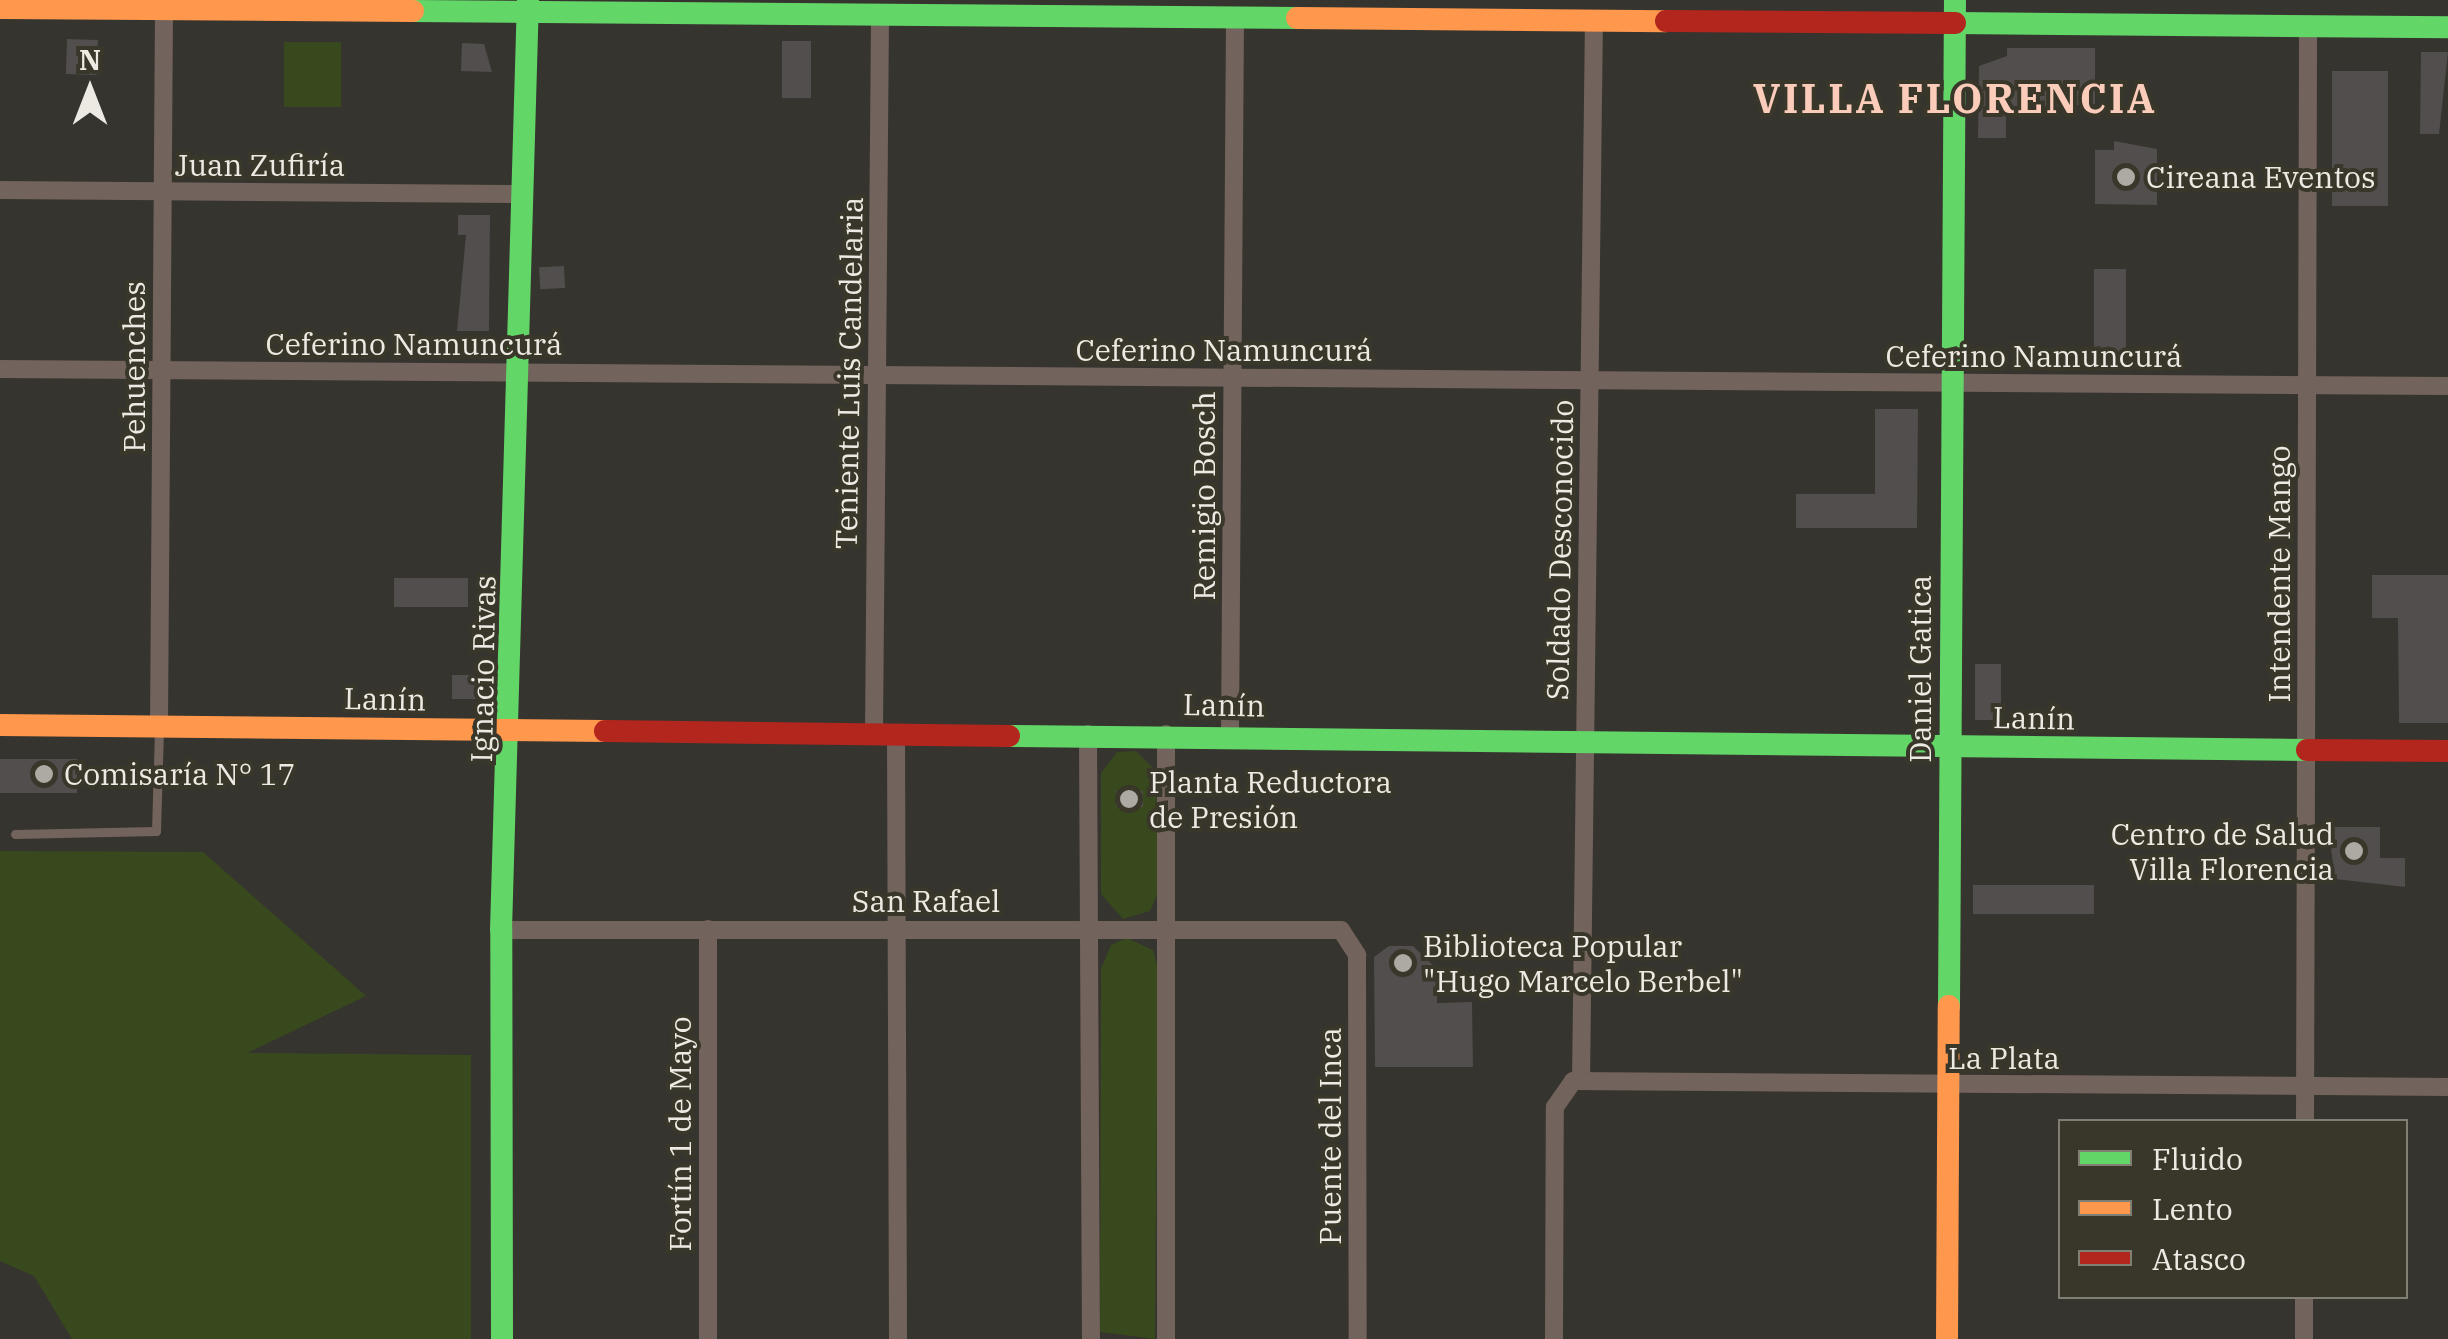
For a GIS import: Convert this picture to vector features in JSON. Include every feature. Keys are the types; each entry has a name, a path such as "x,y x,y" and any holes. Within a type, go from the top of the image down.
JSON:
{"street":[{"path":"0,8 110,4 164,8 733,6 880,14 925,7 1172,8 1235,17 1372,9 1563,10 1594,20 1755,11 1955,12 2308,26 2448,27"},
{"name":"Ignacio Rivas","path":"502,1339 501,930 513,730 520,194 527,5"},
{"name":"Pehuenches","path":"159,726 164,8"},
{"name":"Daniel Gatica","path":"1947,1339 1955,12"},
{"name":"Teniente Luis Candelaria","path":"880,14 877,375 885,733 897,928 898,1339"},
{"name":"Remigio Bosch","path":"1230,735 1235,17"},
{"name":"Soldado Desconocido","path":"1581,1081 1594,20"},
{"name":"Intendente Mango","path":"2305,1119 2308,26"},
{"name":"Juan Zufiría","path":"0,190 520,194"},
{"name":"Ceferino Namuncurá","path":"0,369 2448,386"},
{"name":"Lanín","path":"0,725 1586,738 2448,751"},
{"path":"1088,734 1091,1339"},
{"path":"1166,734 1166,1339"},
{"name":"San Rafael","path":"501,930 1326,927 1349,935"},
{"name":"Fortín 1 de Mayo","path":"708,929 708,1339"},
{"name":"Puente del Inca","path":"1349,935 1357,955 1358,1339"},
{"name":"La Plata","path":"1554,1339 1561,1088 1581,1081 2448,1087"},
{"path":"2304,1299 2304,1339"}],"lane":[{"path":"15,834 156,831 159,726"}],"green space":[{"path":"284,42 341,42 341,107 284,107"},
{"path":"1136,751 1156,771 1158,893 1150,911 1123,919 1101,894 1101,773 1117,752"},
{"path":"0,851 203,852 366,996 247,1053 471,1055 471,1339 72,1339 34,1276 0,1261"},
{"path":"1127,938 1153,950 1158,969 1155,1339 1100,1332 1101,969 1111,945"}],"building":[{"path":"67,39 98,40 97,75 66,74"},
{"path":"782,41 811,41 811,98 782,98"},
{"path":"462,43 484,44 492,72 461,71"},
{"path":"2007,48 2095,48 2095,104 2006,110 2006,138 1978,138 1979,66 2007,56"},
{"path":"2421,52 2448,52 2439,134 2420,134"},
{"path":"2332,71 2388,71 2388,206 2332,206"},
{"name":"Cireana Eventos","path":"2114,141 2157,149 2157,205 2095,204 2095,150 2114,150"},
{"path":"458,215 490,215 489,331 457,331 466,235 458,235"},
{"path":"564,266 565,288 540,289 539,267"},
{"path":"2094,269 2126,269 2126,356 2094,356"},
{"path":"1875,409 1918,409 1917,528 1796,528 1796,494 1875,494"},
{"path":"2372,575 2448,575 2448,723 2399,723 2398,618 2372,618"},
{"path":"394,578 468,578 468,607 394,607"},
{"path":"1975,664 2001,664 2001,720 1975,720"},
{"path":"452,675 485,675 485,699 452,699"},
{"name":"Comisaría N° 17","path":"0,759 77,759 77,793 0,793"},
{"name":"Planta Reductora de Presión","path":"1116,791 1143,791 1143,807 1116,807"},
{"name":"Centro de Salud Villa Florencia","path":"2328,827 2380,827 2380,858 2405,858 2405,887 2335,879"},
{"path":"1973,885 2094,885 2094,914 1973,914"},
{"path":"1389,946 1413,946 1437,969 1437,1003 1472,1002 1473,1067 1375,1067 1374,957"}],"traffic: fast":[{"path":"502,1339 501,930 528,0"},
{"path":"1949,1006 1955,0"},
{"path":"413,11 1297,18"},
{"path":"1955,23 2448,27"},
{"path":"1009,736 2307,750"}],"traffic: slow":[{"path":"0,8 413,11"},
{"path":"1297,18 1666,21"},
{"path":"0,725 605,731"},
{"path":"1947,1339 1949,1006"}],"traffic: jam":[{"path":"1666,21 1955,23"},
{"path":"605,731 1009,736"},
{"path":"2307,750 2448,751"}],"place":[{"name":"Cireana Eventos","path":"2126,177"},
{"name":"Comisaría N° 17","path":"44,774"},
{"name":"Planta Reductora de Presión","path":"1129,799"},
{"name":"Centro de Salud Villa Florencia","path":"2354,851"},
{"name":"Biblioteca Popular \"Hugo Marcelo Berbel\"","path":"1403,963"}],"district":[{"name":"VILLA FLORENCIA","path":"1955,98"}]}
